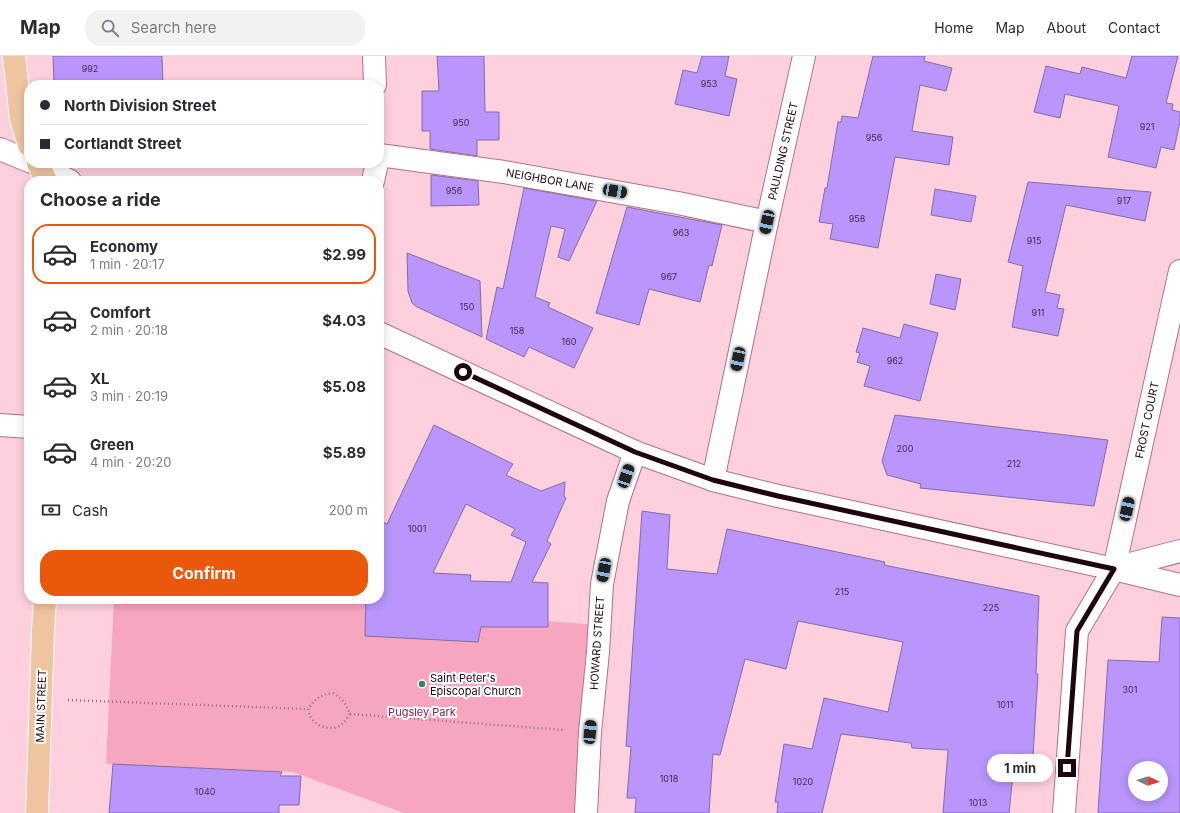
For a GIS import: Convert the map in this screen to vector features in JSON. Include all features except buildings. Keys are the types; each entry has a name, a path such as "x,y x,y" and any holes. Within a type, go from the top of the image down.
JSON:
{"main road":[{"path":"14,56 21,119 24,129"},
{"name":"MAIN STREET","path":"37,813 45,604"}],"street":[{"path":"374,56 375,80"},
{"name":"PAULDING STREET","path":"713,480 767,222 804,56"},
{"path":"0,149 24,161"},
{"name":"NEIGHBOR LANE","path":"384,157 504,172 678,202 767,222"},
{"path":"39,168 58,176"},
{"name":"FROST COURT","path":"1064,813 1077,631 1114,569 1180,271"},
{"path":"384,335 635,452 713,480 778,496 1114,569 1180,585"},
{"path":"0,425 24,427"},
{"name":"HOWARD STREET","path":"586,813 590,732 598,652 602,584 618,501 635,452"},
{"path":"1114,569 1180,551"}],"path":[{"path":"333,693 346,703 350,714 343,724 336,728 330,729 322,727 310,717 308,709 315,699 324,694 333,693"},
{"path":"41,700 308,709"},
{"path":"350,714 590,732"}],"green space":[{"name":"Pugsley Park","path":"114,604 384,604 388,609 599,625 578,813 404,813 293,772 106,764"}],"place":[{"name":"Saint Peter's Episcopal Church","path":"422,684"}],"route":[{"path":"463,372 635,452 713,480 778,496 1114,569 1077,631 1067,768"}]}
